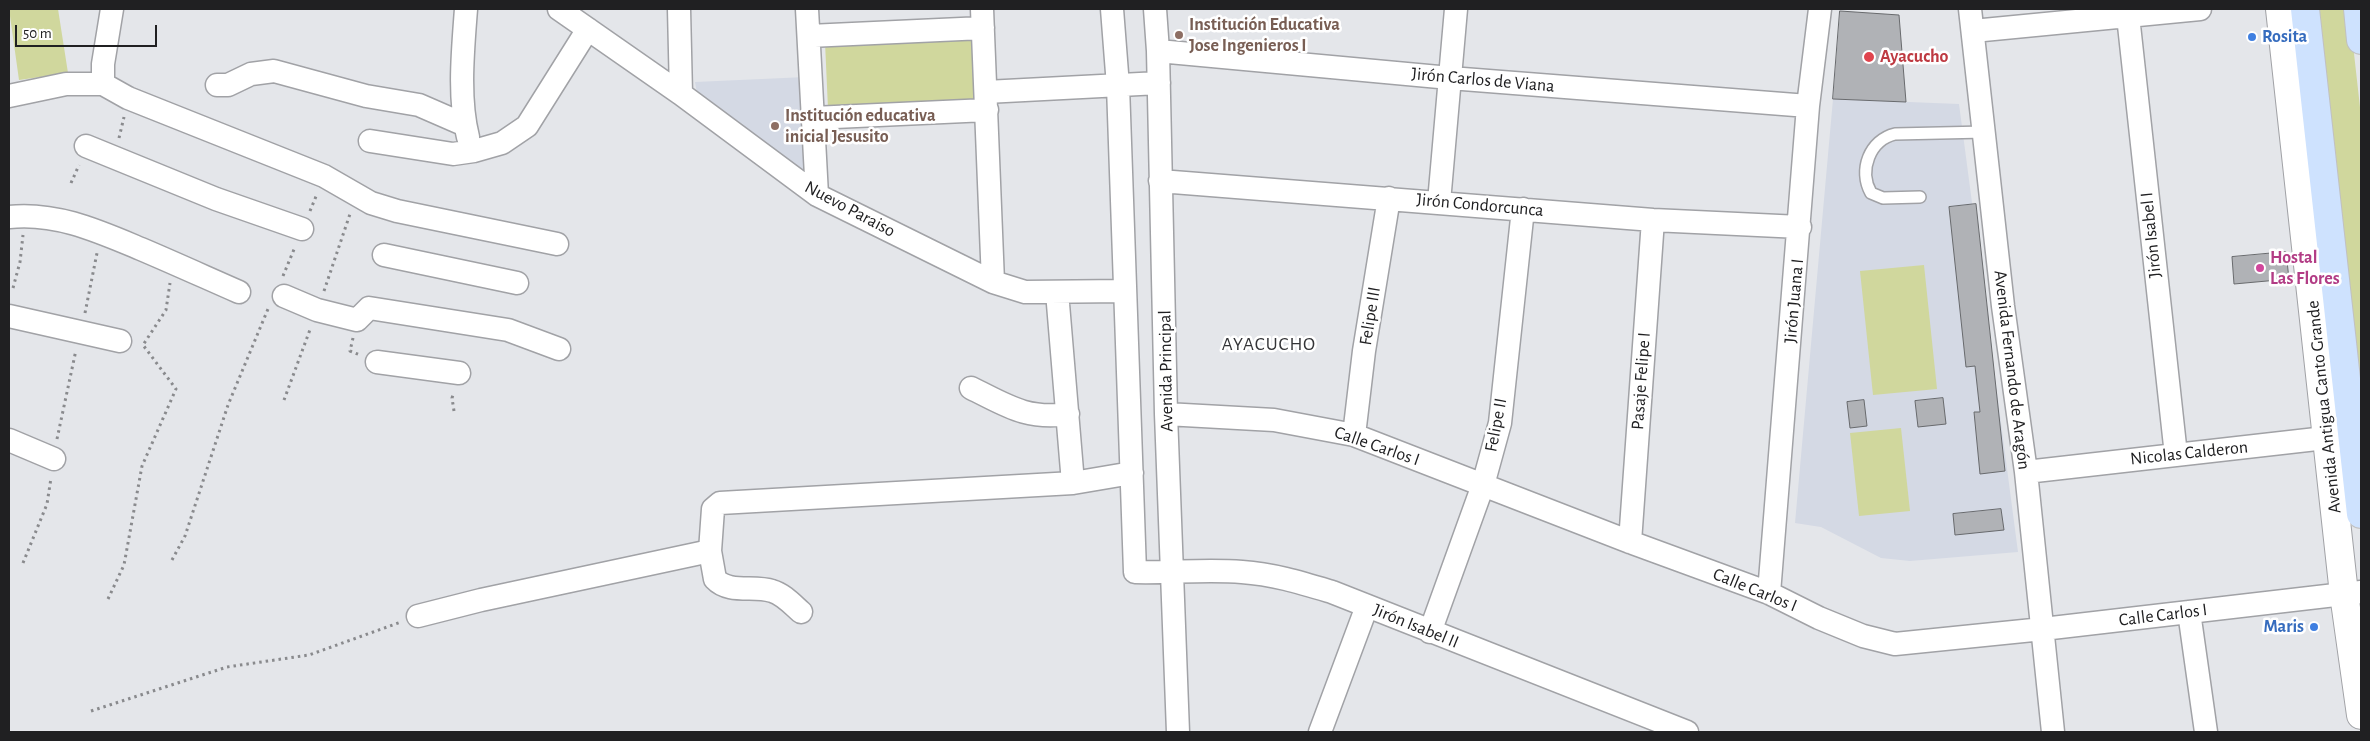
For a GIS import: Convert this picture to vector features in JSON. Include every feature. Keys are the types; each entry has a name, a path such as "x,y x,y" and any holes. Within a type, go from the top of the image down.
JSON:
{"main road":[{"path":"2305,9 2340,436 2361,514"},
{"path":"2358,9 2361,40"}],"street":[{"path":"103,84 103,64 112,9"},
{"path":"466,9 463,52 465,125 474,151"},
{"name":"Nuevo Paraiso","path":"559,9 682,94 817,195 993,282 1025,292 1124,291"},
{"path":"679,9 682,94"},
{"path":"807,9 817,195"},
{"name":"Avenida Principal","path":"1112,9 1118,86 1135,572"},
{"name":"Avenida Principal","path":"1155,9 1158,51 1166,414 1178,732"},
{"path":"1439,202 1456,9"},
{"name":"Jirón Juana I","path":"1769,593 1800,227 1808,106 1820,9"},
{"name":"Avenida Fernando de Aragón","path":"1970,9 2003,306 2026,472 2053,732"},
{"path":"1973,31 2200,9"},
{"name":"Avenida Antigua Canto Grande","path":"2280,9 2340,436 2361,716"},
{"name":"Jirón Isabel I","path":"2128,16 2176,455"},
{"path":"808,36 982,19 987,101 993,282"},
{"path":"370,141 453,154 474,151 502,143 527,126 588,29"},
{"name":"Jirón Carlos de Viana","path":"1158,51 1450,78 1808,106"},
{"path":"217,86 228,86 251,74 274,71 366,96 419,105 465,125"},
{"path":"813,118 1158,83"},
{"path":"9,96 66,84 103,84 128,98 324,176 371,203 397,211 557,244"},
{"path":"86,146 216,198 302,229"},
{"name":"Jirón Condorcunca","path":"1160,181 1653,220 1800,227"},
{"name":"Felipe III","path":"1354,435 1364,351 1389,198"},
{"name":"Felipe II","path":"1430,632 1483,485 1500,423 1523,209"},
{"path":"17,216 68,220 102,232 239,292"},
{"name":"Pasaje Felipe I","path":"1630,542 1653,220"},
{"path":"384,255 517,283"},
{"path":"1057,292 1073,483"},
{"path":"277,295 317,310 356,320 369,308 508,330 559,349"},
{"path":"9,316 120,341"},
{"path":"377,362 459,373"},
{"path":"971,388 1018,412 1048,417 1068,414"},
{"name":"Calle Carlos I","path":"1166,414 1274,420 1354,435 1630,542 1769,593 1819,618 1863,636 1895,644 2353,593"},
{"name":"Nicolas Calderon","path":"2026,472 2340,436"},
{"path":"9,440 54,459"},
{"path":"801,612 779,594 770,590 727,587 719,584 715,579 710,551 713,509 720,504 1073,483 1132,473"},
{"path":"418,616 481,600 710,551"},
{"name":"Jirón Isabel II","path":"1135,572 1240,572 1273,575 1332,592 1687,732"},
{"path":"1320,732 1367,606"},
{"path":"2189,612 2206,732"}],"lane":[{"path":"1920,197 1883,198 1871,193 1866,182 1867,165 1872,148 1876,144 1886,136 1895,134 1985,132"}],"path":[{"path":"115,158 128,98"},
{"path":"172,560 185,536 228,404 277,295 324,176"},
{"path":"13,288 20,262 17,216"},
{"path":"23,563 47,504 59,425 102,232"},
{"path":"108,599 124,565 142,466 176,388 143,345 166,310 170,281 179,265"},
{"path":"356,320 350,350 377,362"},
{"path":"91,711 227,667 309,655 418,616"}],"shaded area":[{"name":"Institución educativa inicial Jesusito","path":"806,77 812,159 801,171 697,93 695,82"},
{"path":"1833,99 1959,104 2018,552 1910,561 1881,558 1821,527 1795,523"}],"green space":[{"path":"9,9 58,9 68,73 19,80"},
{"path":"2315,9 2349,9 2361,116 2361,441"},
{"path":"981,37 981,102 828,109 825,42"},
{"path":"1924,265 1937,389 1873,395 1860,271"},
{"path":"1901,428 1910,511 1859,516 1850,433"}],"building":[{"name":"Ayacucho","path":"1840,11 1899,15 1906,102 1833,99"},
{"path":"1976,204 2005,471 1980,474 1974,412 1980,412 1975,366 1966,367 1949,207"},
{"name":"Hostal Las Flores","path":"2286,252 2289,279 2234,284 2232,257"},
{"path":"1943,398 1946,424 1918,427 1915,401"},
{"path":"1864,400 1867,426 1850,428 1847,402"},
{"path":"2001,509 2004,530 1955,535 1953,514"}],"place":[{"name":"Institución Educativa Jose Ingenieros I","path":"1179,35"},
{"name":"Rosita","path":"2252,37"},
{"name":"Ayacucho","path":"1869,57"},
{"name":"Institución educativa inicial Jesusito","path":"775,126"},
{"name":"Hostal Las Flores","path":"2260,268"},
{"name":"Maris","path":"2314,627"}],"district":[{"name":"AYACUCHO","path":"1269,344"}]}
